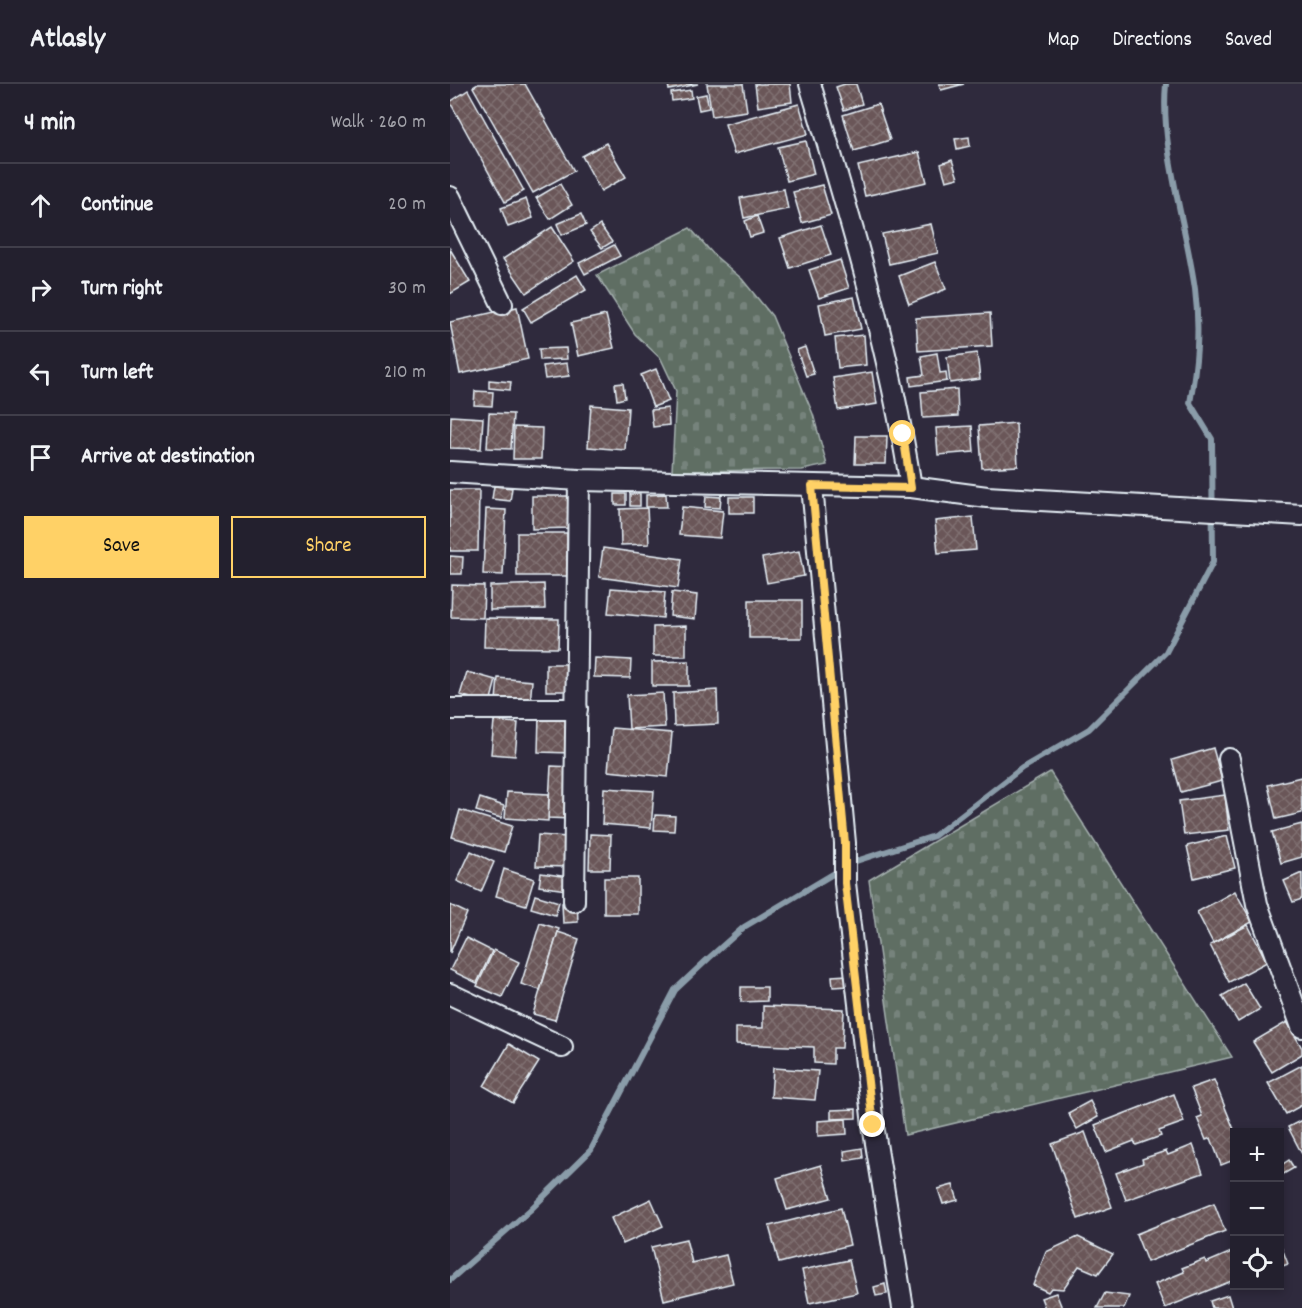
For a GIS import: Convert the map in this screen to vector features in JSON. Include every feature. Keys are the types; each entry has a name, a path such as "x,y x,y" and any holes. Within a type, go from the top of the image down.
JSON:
{"street":[{"path":"810,84 872,299 903,434 911,488"},
{"path":"450,197 502,304"},
{"path":"450,472 579,480 911,488 987,496 1302,515"},
{"path":"574,901 579,480"},
{"path":"812,486 845,843 845,883 873,1125 903,1308"},
{"path":"450,709 577,709"},
{"path":"1229,759 1257,904 1302,1027"},
{"path":"450,994 562,1047"}],"green space":[{"path":"690,228 714,255 742,279 772,316 813,414 827,465 802,470 672,471 676,391 661,359 635,334 597,275"},
{"path":"1050,772 1232,1057 905,1135 869,880"}],"building":[{"path":"478,84 525,84 574,171 533,193 473,87"},
{"path":"668,84 698,84 669,90"},
{"path":"707,84 743,84 747,111 712,116"},
{"path":"755,84 790,84 792,102 758,107"},
{"path":"856,84 862,104 844,110 836,87"},
{"path":"939,84 964,84 941,90"},
{"path":"468,90 524,191 505,202 450,102"},
{"path":"691,90 692,98 672,101 671,93"},
{"path":"706,94 709,108 699,110 696,96"},
{"path":"799,104 808,134 734,154 725,124"},
{"path":"878,104 890,140 854,151 843,115"},
{"path":"969,137 970,146 957,149 955,139"},
{"path":"806,141 814,174 787,181 778,147"},
{"path":"606,143 626,177 601,191 582,156"},
{"path":"919,152 927,182 865,196 858,166"},
{"path":"952,160 958,178 946,181 941,164"},
{"path":"560,184 572,205 550,219 536,198"},
{"path":"822,185 831,215 802,223 793,192"},
{"path":"784,189 788,209 744,218 740,198"},
{"path":"526,199 533,218 508,227 501,208"},
{"path":"581,214 586,225 562,235 557,224"},
{"path":"757,216 763,233 750,237 745,221"},
{"path":"931,224 938,253 889,264 882,234"},
{"path":"600,225 612,242 602,248 590,232"},
{"path":"821,225 831,255 790,268 780,238"},
{"path":"552,227 574,261 526,293 503,259"},
{"path":"614,245 620,256 585,274 579,263"},
{"path":"450,249 470,282 450,294"},
{"path":"840,260 849,288 819,298 809,270"},
{"path":"935,262 946,289 909,304 899,276"},
{"path":"577,275 586,290 531,322 523,308"},
{"path":"854,297 861,329 825,336 819,304"},
{"path":"517,307 528,359 460,374 450,322"},
{"path":"990,313 992,346 918,351 916,318"},
{"path":"606,315 614,348 578,356 571,323"},
{"path":"864,335 866,365 838,368 835,338"},
{"path":"805,347 814,374 806,376 797,350"},
{"path":"566,348 567,359 540,360 539,349"},
{"path":"937,353 940,373 946,372 947,381 911,386 910,377 924,375 921,356"},
{"path":"977,353 980,379 950,383 947,357"},
{"path":"567,363 569,376 545,379 543,366"},
{"path":"656,369 669,401 653,407 641,375"},
{"path":"872,372 877,404 838,410 833,378"},
{"path":"489,380 511,382 510,390 489,388"},
{"path":"623,383 625,398 617,400 615,384"},
{"path":"957,389 958,416 923,418 921,392"},
{"path":"475,391 493,392 492,406 474,405"},
{"path":"591,405 628,408 625,450 588,447"},
{"path":"668,408 669,425 653,427 651,410"},
{"path":"489,413 513,414 511,449 487,448"},
{"path":"451,416 483,418 481,449 450,448"},
{"path":"1016,423 1018,466 982,468 979,426"},
{"path":"972,426 974,452 938,455 936,428"},
{"path":"514,427 542,428 541,459 513,459"},
{"path":"856,436 887,436 886,464 855,464"},
{"path":"494,486 512,488 510,501 492,499"},
{"path":"450,490 479,490 478,551 450,551"},
{"path":"615,494 626,494 626,505 615,505"},
{"path":"630,494 640,494 640,506 630,506"},
{"path":"666,494 667,507 646,507 646,495"},
{"path":"532,496 571,496 571,528 532,529"},
{"path":"706,496 721,497 720,508 705,507"},
{"path":"729,497 753,497 753,513 729,513"},
{"path":"682,507 723,511 720,538 679,535"},
{"path":"647,508 649,544 621,545 620,509"},
{"path":"486,509 506,510 503,575 483,574"},
{"path":"973,517 976,550 938,553 935,521"},
{"path":"517,533 567,533 567,576 517,576"},
{"path":"603,548 682,559 678,588 599,577"},
{"path":"799,551 804,576 767,583 762,558"},
{"path":"450,556 463,557 462,574 450,574"},
{"path":"544,584 545,609 490,610 490,586"},
{"path":"452,585 484,586 483,618 451,617"},
{"path":"611,588 665,592 663,618 608,613"},
{"path":"672,592 697,595 695,619 670,616"},
{"path":"749,600 802,600 802,638 749,638"},
{"path":"485,618 559,619 558,648 484,647"},
{"path":"686,626 686,656 653,656 653,627"},
{"path":"595,658 631,660 630,678 594,677"},
{"path":"689,661 689,686 652,686 652,662"},
{"path":"546,664 573,664 573,691 546,691"},
{"path":"467,672 496,680 490,703 460,695"},
{"path":"498,678 532,681 530,704 496,700"},
{"path":"717,690 718,724 674,726 673,693"},
{"path":"663,693 665,727 629,729 627,695"},
{"path":"539,715 572,716 571,753 538,752"},
{"path":"494,721 518,723 515,756 491,754"},
{"path":"612,728 672,733 668,777 608,771"},
{"path":"1213,748 1222,781 1181,792 1172,760"},
{"path":"551,766 573,767 571,819 548,818"},
{"path":"1301,777 1302,813 1276,819 1268,785"},
{"path":"604,788 654,791 651,828 602,824"},
{"path":"507,792 549,794 548,821 505,818"},
{"path":"1225,795 1229,830 1184,835 1179,801"},
{"path":"480,798 504,806 501,818 476,811"},
{"path":"460,810 512,826 504,852 452,837"},
{"path":"655,815 675,816 674,831 654,830"},
{"path":"1302,824 1302,857 1281,863 1272,832"},
{"path":"590,834 611,835 610,869 589,869"},
{"path":"538,835 567,837 565,867 536,866"},
{"path":"1227,836 1235,868 1194,878 1187,846"},
{"path":"471,851 494,862 481,892 457,881"},
{"path":"504,869 534,879 526,905 496,896"},
{"path":"541,873 568,877 566,890 539,886"},
{"path":"1302,873 1302,899 1293,902 1284,881"},
{"path":"604,878 638,878 638,914 604,914"},
{"path":"1235,891 1252,922 1213,943 1197,912"},
{"path":"535,895 559,902 555,915 531,908"},
{"path":"577,902 578,922 563,923 562,903"},
{"path":"450,905 467,913 450,953"},
{"path":"540,923 559,929 540,990 521,984"},
{"path":"1248,925 1267,962 1229,982 1210,945"},
{"path":"558,932 579,939 555,1020 533,1014"},
{"path":"466,938 492,951 477,983 450,970"},
{"path":"494,950 519,962 502,997 477,986"},
{"path":"847,975 848,986 833,987 832,976"},
{"path":"1244,983 1260,1009 1238,1022 1222,996"},
{"path":"741,987 767,987 767,1001 741,1002"},
{"path":"763,1006 844,1009 842,1048 833,1048 833,1064 814,1063 814,1047 736,1044 736,1028 763,1028"},
{"path":"1287,1022 1302,1048 1302,1054 1272,1072 1253,1042"},
{"path":"509,1044 539,1062 513,1103 484,1086"},
{"path":"1302,1065 1302,1105 1286,1114 1268,1083"},
{"path":"773,1068 818,1071 815,1100 771,1097"},
{"path":"1214,1080 1233,1128 1230,1128 1230,1162 1221,1165 1211,1138 1206,1140 1197,1118 1202,1116 1191,1088"},
{"path":"1174,1094 1184,1122 1159,1131 1161,1136 1136,1145 1134,1141 1106,1152 1095,1125"},
{"path":"1090,1101 1098,1117 1077,1129 1068,1113"},
{"path":"856,1109 856,1118 831,1119 831,1110"},
{"path":"846,1119 847,1134 818,1136 818,1121"},
{"path":"1302,1120 1302,1154 1288,1127"},
{"path":"1085,1132 1112,1207 1078,1219 1052,1144"},
{"path":"1193,1145 1203,1173 1126,1200 1116,1173 1143,1163 1142,1159 1166,1151 1168,1155"},
{"path":"862,1148 863,1158 845,1161 844,1151"},
{"path":"1289,1160 1294,1168 1284,1174 1284,1163"},
{"path":"821,1165 831,1198 787,1210 777,1178"},
{"path":"953,1185 958,1200 943,1204 938,1189"},
{"path":"651,1199 663,1226 623,1244 611,1218"},
{"path":"1214,1203 1225,1231 1147,1262 1136,1234"},
{"path":"841,1208 850,1245 779,1263 769,1226"},
{"path":"1078,1237 1113,1254 1098,1274 1079,1266 1063,1289 1051,1288 1048,1292 1033,1285 1046,1252"},
{"path":"686,1239 692,1263 726,1255 733,1283 664,1300 651,1247"},
{"path":"1230,1253 1230,1282 1165,1308 1155,1284 1184,1272 1182,1268 1205,1259 1206,1263"},
{"path":"1284,1254 1288,1264 1284,1266"},
{"path":"849,1260 857,1293 809,1303 802,1270"},
{"path":"885,1284 887,1294 876,1296 874,1287"},
{"path":"1056,1293 1062,1308 1045,1308 1041,1298"},
{"path":"1105,1293 1129,1296 1124,1308 1097,1308"},
{"path":"1228,1295 1232,1308 1212,1308 1210,1301"}],"waterway":[{"path":"450,1280 530,1210 591,1150 675,990 744,927 853,862 934,836 1022,768 1089,729 1166,652 1213,562 1212,439 1190,403 1197,346 1197,304 1170,160 1165,109 1166,84"}],"route":[{"path":"873,1125 845,883 845,843 812,486 911,488 903,434"}]}
